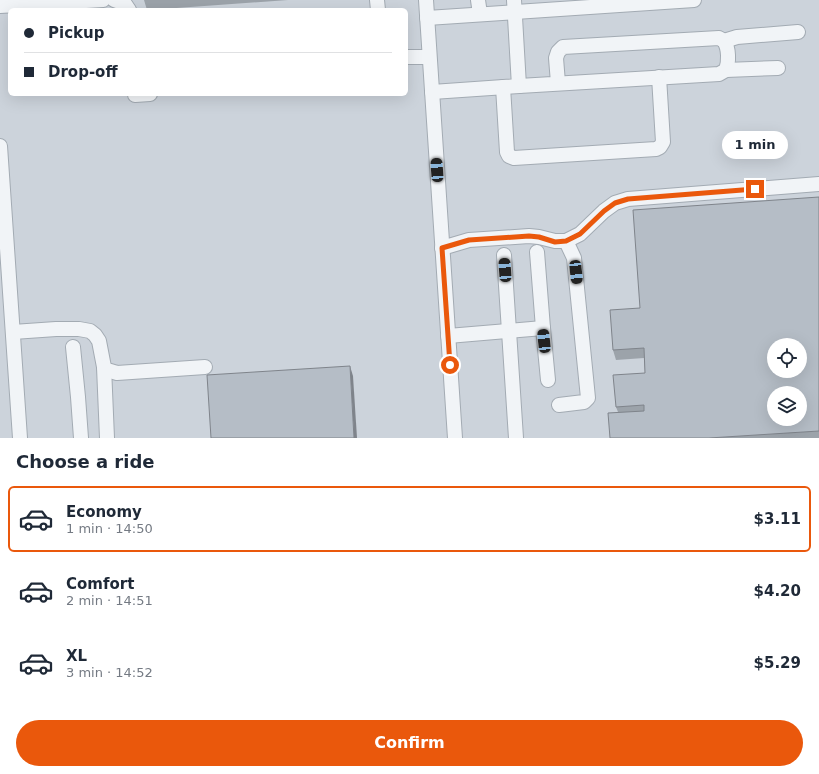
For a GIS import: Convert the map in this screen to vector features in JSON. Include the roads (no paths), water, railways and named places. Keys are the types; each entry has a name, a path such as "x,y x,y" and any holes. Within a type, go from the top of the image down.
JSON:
{"lane":[{"path":"0,6 103,0"},
{"path":"114,0 125,4 128,8"},
{"path":"426,0 455,438"},
{"path":"427,18 479,7 694,0"},
{"path":"515,6 520,86"},
{"path":"558,83 556,58 558,52 563,48 721,39 798,32"},
{"path":"721,39 727,45 728,65 726,70"},
{"path":"408,57 429,57"},
{"path":"432,92 719,74 726,70 778,68"},
{"path":"503,87 507,152 509,156 514,158 656,149 664,142 659,77"},
{"path":"0,146 20,438"},
{"path":"442,248 469,240 529,236 539,237 555,242 566,241 580,234 604,211 615,203 628,199 819,184"},
{"path":"559,406 584,402 588,398 574,258 566,241"},
{"path":"537,252 548,380"},
{"path":"504,255 516,438"},
{"path":"448,336 543,328"},
{"path":"12,332 79,329 90,331 95,335 99,341 104,368 107,438"},
{"path":"73,347 81,438"},
{"path":"104,368 117,373 205,367"}]}
